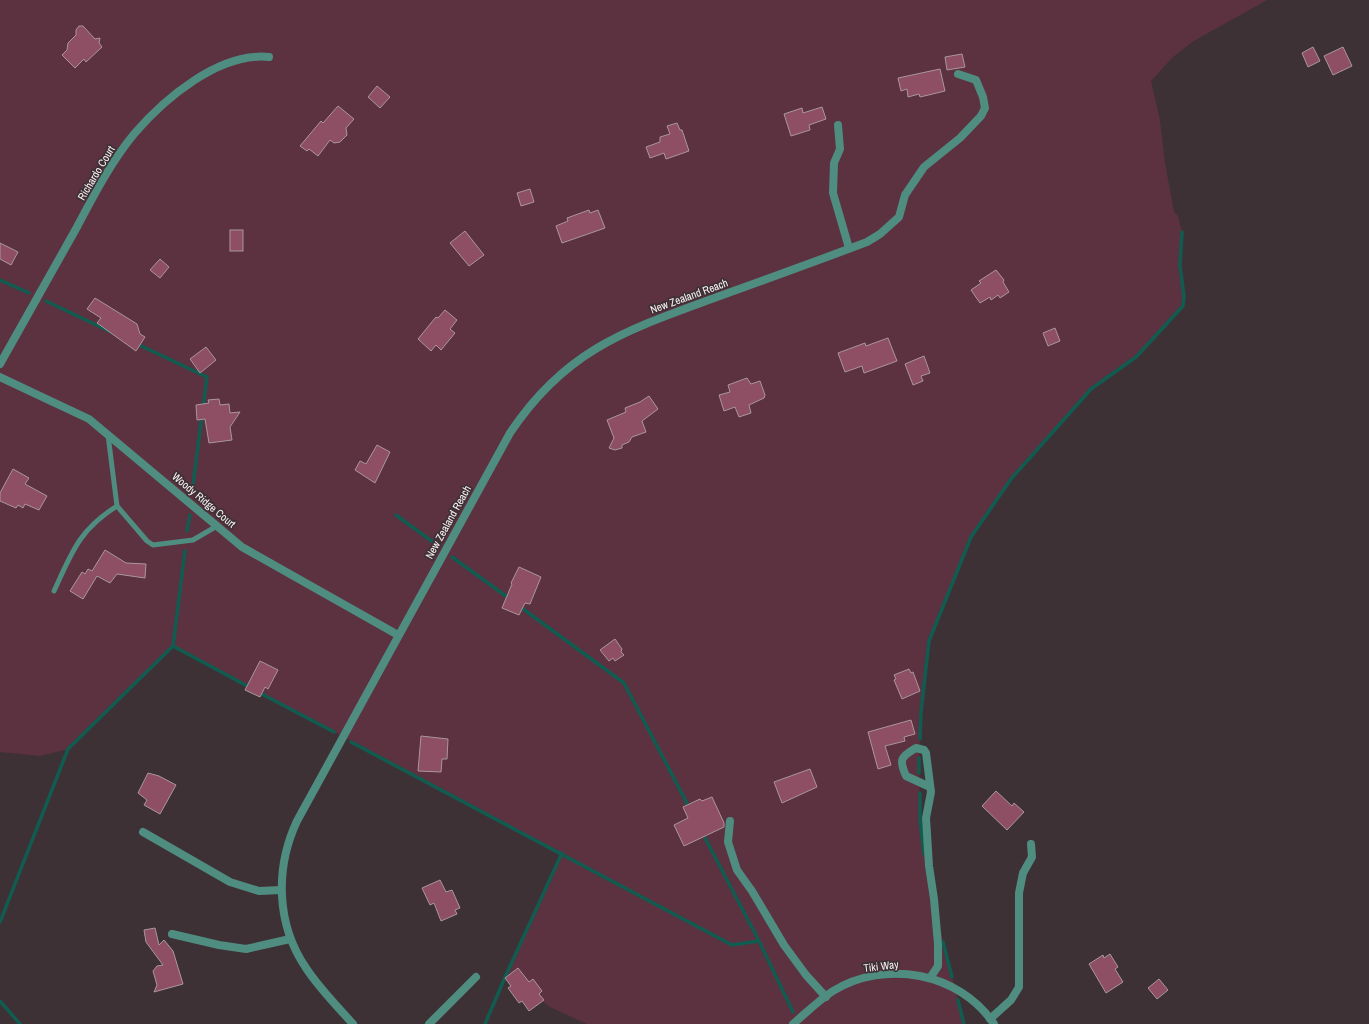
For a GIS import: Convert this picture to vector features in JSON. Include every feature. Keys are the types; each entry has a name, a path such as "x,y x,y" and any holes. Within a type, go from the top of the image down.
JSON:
{"street":[{"name":"Richardo Court","path":"0,364 106,175 134,134 171,98 216,68 241,59 269,57"},
{"name":"New Zealand Reach","path":"353,1024 311,975 290,938 282,907 281,890 286,850 295,826 398,635 510,433 537,396 569,366 599,346 637,327 867,242 880,234 899,217 905,195 924,167 960,138 981,116 985,108 983,97 976,80 958,74"},
{"path":"838,125 840,149 834,163 833,193 849,248"},
{"name":"Woody Ridge Court","path":"0,377 89,419 242,547 398,635"},
{"path":"930,787 906,776 901,764 904,756 916,748 924,750 926,753 930,787 926,818 938,944 938,966 930,978"},
{"path":"730,821 728,842 737,870 752,891 784,945 806,975 826,996"},
{"path":"143,832 166,847 230,882 259,891 281,890"},
{"path":"992,1022 1011,1000 1019,987 1019,893 1023,873 1032,857 1031,844"},
{"path":"172,934 219,945 246,949 290,938"},
{"name":"Tiki Way","path":"793,1024 826,996 851,982 870,976 898,973 930,978 960,991 992,1022"},
{"path":"429,1024 454,997 476,977"}],"lane":[{"path":"108,435 117,506 147,541 153,545 193,540 217,526"},
{"path":"54,591 84,532 104,514 117,506"}],"shaded area":[{"path":"0,0 1267,0 1192,42 1172,58 1151,81 1160,120 1165,163 1174,212 1178,216 1182,232 1180,265 1184,297 1183,306 1136,357 1092,388 1011,479 971,537 929,640 921,712 919,761 920,820 926,863 943,942 964,1024 587,1024 550,1007 506,975 562,853 173,646 68,749 40,756 0,752"}],"building":[{"path":"79,26 83,26 95,39 100,38 99,43 102,47 86,62 84,59 75,68 62,55 67,50 68,43 76,35 76,30"},
{"path":"1313,47 1320,61 1308,67 1302,53"},
{"path":"1343,47 1352,66 1333,75 1324,56"},
{"path":"962,54 965,67 947,70 945,57"},
{"path":"940,69 945,91 920,97 919,94 908,97 907,89 901,91 898,78"},
{"path":"377,86 390,97 380,108 368,97"},
{"path":"338,106 354,119 346,128 347,135 340,142 334,143 330,140 318,156 309,149 307,151 300,146 321,121 323,123"},
{"path":"822,107 826,119 809,125 810,130 791,136 784,114 802,108 803,113"},
{"path":"677,123 680,130 682,130 689,151 666,159 664,153 650,158 646,147 660,142 660,137 670,134 667,126"},
{"path":"530,189 534,202 521,206 517,193"},
{"path":"589,210 590,213 598,210 605,228 562,243 556,226 568,221 567,218"},
{"path":"230,230 243,230 243,251 230,251"},
{"path":"465,231 484,255 469,266 450,243"},
{"path":"0,243 18,252 11,265 0,259"},
{"path":"160,259 169,267 160,278 150,270"},
{"path":"996,270 1004,280 1003,282 1009,292 1000,298 998,295 991,300 990,297 980,303 971,290 981,283 979,281"},
{"path":"95,298 137,324 140,334 145,337 136,351 97,323 101,318 87,309"},
{"path":"445,310 457,320 450,329 455,333 441,350 436,345 431,351 418,339 436,317 438,318"},
{"path":"1055,328 1060,341 1048,346 1043,333"},
{"path":"888,338 897,361 864,373 862,366 845,372 838,353 865,343 866,346"},
{"path":"206,347 216,360 200,373 190,359"},
{"path":"924,356 930,373 921,376 923,381 913,385 905,364"},
{"path":"747,378 751,384 760,381 765,395 764,398 749,405 751,413 739,417 735,407 724,411 719,395 730,392 728,385"},
{"path":"649,396 658,409 642,421 646,432 632,437 629,442 622,445 622,448 615,450 609,448 614,438 607,420 626,412 625,408 640,402"},
{"path":"219,399 220,405 229,404 230,413 240,412 230,427 232,440 209,443 205,419 197,420 196,405 209,403 208,400"},
{"path":"377,445 390,452 375,483 355,470 360,461 366,464"},
{"path":"13,469 29,478 25,484 47,496 39,510 25,504 23,508 18,505 16,508 0,501 0,493"},
{"path":"105,550 126,563 146,564 145,578 117,574 110,583 97,576 83,599 70,591 82,572 85,574 88,569 92,571"},
{"path":"519,567 541,577 530,604 525,603 519,615 502,608 512,584 511,583"},
{"path":"615,639 624,655 615,661 613,658 609,661 600,650"},
{"path":"260,661 278,670 268,689 265,687 260,697 245,690"},
{"path":"909,669 911,673 913,672 920,691 902,699 894,680 896,679 894,675"},
{"path":"911,720 915,734 904,737 905,741 885,746 891,765 878,769 868,732"},
{"path":"421,736 448,739 447,759 442,759 441,772 418,771"},
{"path":"810,769 817,787 782,803 774,782"},
{"path":"148,773 159,776 176,785 160,814 144,805 147,800 138,793"},
{"path":"996,791 1012,806 1014,803 1024,812 1007,830 982,806"},
{"path":"712,797 724,823 724,827 684,846 674,825 688,818 683,807 700,799 702,801"},
{"path":"440,880 446,892 452,890 460,908 455,910 457,914 441,921 434,903 430,905 422,888"},
{"path":"155,928 159,945 164,940 173,951 183,984 154,992 157,985 153,971 157,966 163,965 146,942 144,930"},
{"path":"1110,954 1118,967 1115,969 1123,982 1106,993 1089,964 1103,955 1104,958"},
{"path":"518,968 529,982 533,979 542,991 539,994 544,1000 529,1011 522,1001 519,1003 508,988 511,986 505,978"},
{"path":"1159,979 1168,990 1157,999 1148,988"}],"waterway":[{"path":"920,739 921,712 929,641 971,537 1011,479 1091,389 1136,357 1183,306 1184,297 1180,265 1182,232"},
{"path":"0,280 29,293"},
{"path":"46,301 111,332"},
{"path":"137,344 207,377 203,407"},
{"path":"192,493 202,415"},
{"path":"187,531 190,515"},
{"path":"396,515 437,545"},
{"path":"0,922 68,749 173,646 185,551"},
{"path":"452,557 510,599"},
{"path":"519,606 624,683 690,809"},
{"path":"173,646 251,688"},
{"path":"258,692 334,732"},
{"path":"351,742 732,945 759,941"},
{"path":"919,758 919,773"},
{"path":"920,793 920,820 924,854"},
{"path":"703,834 759,941 793,1012"},
{"path":"485,1024 562,853"},
{"path":"943,942 952,977"},
{"path":"958,1000 964,1024"},
{"path":"0,1001 20,1024"}]}
